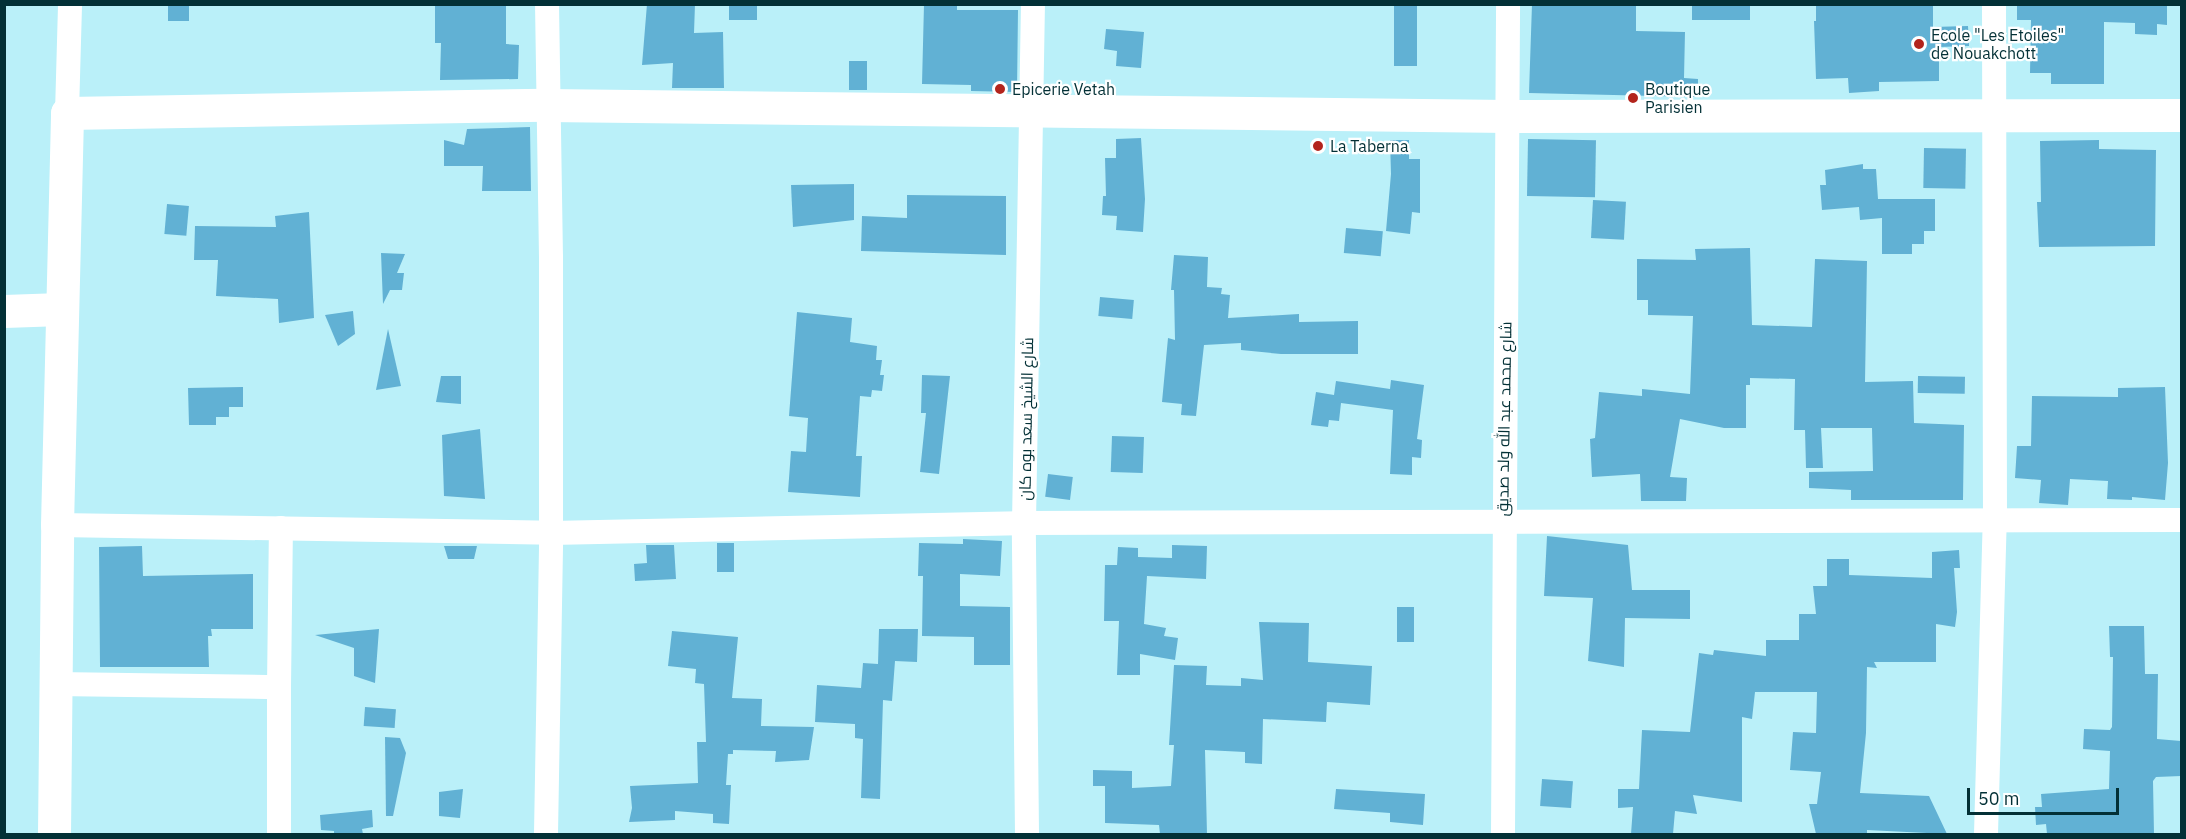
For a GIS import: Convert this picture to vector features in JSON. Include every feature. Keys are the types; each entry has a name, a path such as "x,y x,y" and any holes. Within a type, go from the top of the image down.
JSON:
{"street":[{"path":"54,834 57,525 70,4"},
{"path":"546,834 551,258 546,105 547,4"},
{"name":"شارع الشيخ سعد بوه كان","path":"1027,834 1024,523 1033,4"},
{"name":"شارع محمد عبد الله ولد صديق","path":"1503,834 1503,521 1509,116 1508,4"},
{"path":"1986,834 1995,521 1994,4"},
{"path":"67,113 546,105 1509,116 2181,115"},
{"path":"4,311 62,309"},
{"path":"57,525 550,533 1024,523 2181,520"},
{"path":"279,834 281,528"},
{"path":"56,684 279,687"}],"building":[{"path":"168,4 189,4 189,21 168,21"},
{"path":"435,4 506,4 506,44 519,45 518,79 440,80 441,43 435,43"},
{"path":"647,4 695,4 694,33 723,32 724,88 672,88 673,63 642,65"},
{"path":"729,4 757,4 757,20 729,20"},
{"path":"924,4 957,4 957,10 1018,10 1017,92 971,91 971,85 922,84"},
{"path":"1394,4 1417,4 1417,66 1394,66"},
{"path":"1532,4 1636,4 1636,31 1685,32 1684,78 1698,79 1698,97 1529,93"},
{"path":"1692,4 1750,4 1750,20 1692,20"},
{"path":"1816,4 1933,4 1933,27 1968,26 1969,46 1939,47 1939,81 1879,82 1879,91 1849,93 1848,78 1816,79 1814,21 1816,21"},
{"path":"2017,4 2167,4 2167,25 2157,24 2157,35 2135,34 2135,23 2104,22 2104,84 2051,84 2051,73 2030,73 2031,20 2017,20"},
{"path":"1106,29 1144,32 1141,68 1116,66 1117,51 1104,49"},
{"path":"849,61 867,61 867,90 849,90"},
{"path":"530,127 531,191 482,191 483,166 444,166 444,140 464,145 467,129"},
{"path":"1141,138 1145,199 1143,232 1116,230 1117,216 1102,215 1103,196 1106,196 1105,158 1116,158 1116,139"},
{"path":"1528,139 1596,140 1595,197 1527,196"},
{"path":"1390,140 1409,140 1409,159 1420,159 1420,213 1412,212 1410,234 1386,231 1391,174"},
{"path":"2099,140 2099,149 2156,150 2155,246 2039,247 2037,202 2041,202 2040,141"},
{"path":"1924,148 1966,149 1965,189 1923,188"},
{"path":"1863,164 1863,169 1876,169 1878,199 1935,199 1935,231 1924,231 1924,244 1912,244 1912,254 1882,254 1882,218 1860,220 1859,207 1822,210 1820,185 1826,185 1825,170"},
{"path":"854,184 854,220 793,227 791,185"},
{"path":"907,195 1006,196 1006,255 861,251 862,216 907,218"},
{"path":"1593,200 1626,202 1624,240 1591,238"},
{"path":"167,204 189,206 186,236 164,234"},
{"path":"309,212 314,318 279,323 278,299 216,296 218,260 194,260 195,226 276,227 275,216"},
{"path":"1346,228 1383,231 1381,256 1344,253"},
{"path":"1750,248 1752,325 1812,327 1815,259 1867,261 1865,382 1913,381 1914,423 1964,425 1963,500 1851,500 1851,490 1809,488 1809,472 1873,471 1872,428 1821,428 1823,468 1806,468 1805,430 1794,430 1795,379 1750,378 1750,385 1746,385 1746,428 1724,428 1680,419 1670,477 1687,478 1686,501 1641,501 1640,474 1592,477 1590,439 1595,438 1599,392 1642,396 1642,389 1690,394 1693,316 1648,315 1648,300 1637,300 1637,259 1696,260 1695,249"},
{"path":"381,253 405,254 397,273 404,273 402,290 390,290 383,304"},
{"path":"1174,255 1208,257 1207,287 1222,288 1221,294 1230,295 1228,318 1299,314 1299,322 1358,321 1358,354 1281,354 1241,350 1241,343 1204,345 1196,416 1181,415 1182,404 1162,402 1168,338 1175,340 1174,290 1171,290"},
{"path":"1100,297 1134,300 1132,319 1098,316"},
{"path":"353,311 355,334 338,346 325,315"},
{"path":"797,312 852,318 850,342 877,346 876,360 882,360 880,375 884,375 882,391 872,390 871,397 860,396 856,456 862,456 860,497 788,492 791,451 806,452 808,418 789,416"},
{"path":"388,329 401,386 376,390"},
{"path":"922,375 950,376 939,474 920,472 926,413 921,413"},
{"path":"441,376 461,376 461,404 436,402"},
{"path":"1918,376 1965,377 1965,394 1918,393"},
{"path":"1391,380 1424,385 1417,439 1422,440 1421,458 1412,457 1412,475 1390,474 1393,410 1341,403 1339,421 1329,420 1328,427 1311,425 1316,392 1334,395 1336,381 1390,389"},
{"path":"243,387 243,407 229,407 229,417 216,417 216,425 189,425 188,388"},
{"path":"2165,387 2168,463 2165,500 2132,497 2132,500 2107,499 2108,481 2070,479 2068,505 2039,503 2041,480 2015,478 2017,446 2031,446 2032,396 2118,397 2118,388"},
{"path":"480,429 485,499 444,496 442,435"},
{"path":"1112,436 1144,437 1143,473 1111,472"},
{"path":"1048,474 1073,477 1070,500 1045,497"},
{"path":"1547,536 1628,545 1632,590 1690,590 1690,619 1625,618 1624,667 1588,661 1593,598 1544,596"},
{"path":"963,539 1002,541 1000,576 960,574 960,606 1010,607 1010,665 974,665 974,637 922,636 923,576 918,576 919,543 963,544"},
{"path":"717,543 734,543 734,572 717,572"},
{"path":"646,545 674,545 676,579 635,581 634,564 647,563"},
{"path":"1172,545 1207,546 1206,579 1147,576 1144,624 1166,628 1164,636 1178,638 1175,660 1140,654 1140,675 1117,675 1119,621 1104,621 1105,565 1117,565 1118,547 1138,548 1138,557 1172,558"},
{"path":"142,546 143,576 253,574 253,629 211,629 212,636 208,636 209,667 100,667 99,547"},
{"path":"444,546 477,546 474,559 448,559"},
{"path":"1959,550 1960,568 1954,568 1957,612 1955,627 1936,624 1936,662 1874,662 1877,668 1867,667 1866,733 1860,793 1929,796 1947,834 1867,830 1867,834 1816,834 1809,804 1817,804 1821,772 1790,770 1793,732 1816,733 1817,692 1755,692 1752,719 1742,717 1742,802 1693,795 1697,814 1675,811 1673,834 1631,834 1633,807 1618,808 1618,789 1639,789 1642,730 1690,732 1699,653 1713,655 1714,650 1766,656 1766,640 1799,640 1799,614 1816,614 1813,586 1827,586 1827,559 1849,559 1849,575 1932,578 1932,552"},
{"path":"1397,607 1414,607 1414,642 1397,642"},
{"path":"1259,622 1309,623 1308,662 1372,666 1370,705 1327,702 1326,722 1263,719 1262,764 1245,763 1245,752 1205,750 1207,834 1160,834 1159,825 1105,823 1105,786 1093,786 1093,770 1132,771 1132,788 1171,786 1174,745 1169,745 1174,665 1207,666 1206,685 1241,686 1241,678 1263,680"},
{"path":"2109,626 2144,626 2145,674 2158,674 2157,739 2181,741 2181,776 2156,777 2153,781 2154,834 2047,834 2046,824 2036,825 2035,807 2042,807 2041,794 2109,789 2110,751 2083,749 2084,729 2110,730 2112,727 2113,657 2110,657"},
{"path":"379,629 375,683 354,676 354,648 315,635"},
{"path":"879,629 918,629 917,662 895,661 892,701 883,700 880,799 861,798 863,739 855,738 855,724 815,722 817,685 861,688 863,663 878,664"},
{"path":"672,631 738,637 732,698 762,699 761,726 814,727 809,760 775,762 776,751 733,750 733,754 728,754 726,785 731,785 729,824 713,823 713,814 675,811 675,820 629,822 632,808 630,786 698,783 697,742 706,742 704,684 695,683 696,669 668,666"},
{"path":"365,707 396,709 395,728 364,726"},
{"path":"385,737 400,738 406,753 393,816 386,816"},
{"path":"1542,779 1573,781 1571,808 1540,806"},
{"path":"463,789 460,818 439,816 439,792"},
{"path":"1336,789 1425,794 1423,825 1390,822 1390,813 1334,809"},
{"path":"372,810 373,827 362,829 363,834 334,834 334,831 321,830 320,815"}],"place":[{"name":"Ecole \"Les Etoiles\" de Nouakchott","path":"1919,44"},
{"name":"Epicerie Vetah","path":"1000,89"},
{"name":"Boutique Parisien","path":"1633,98"},
{"name":"La Taberna","path":"1318,146"}]}
